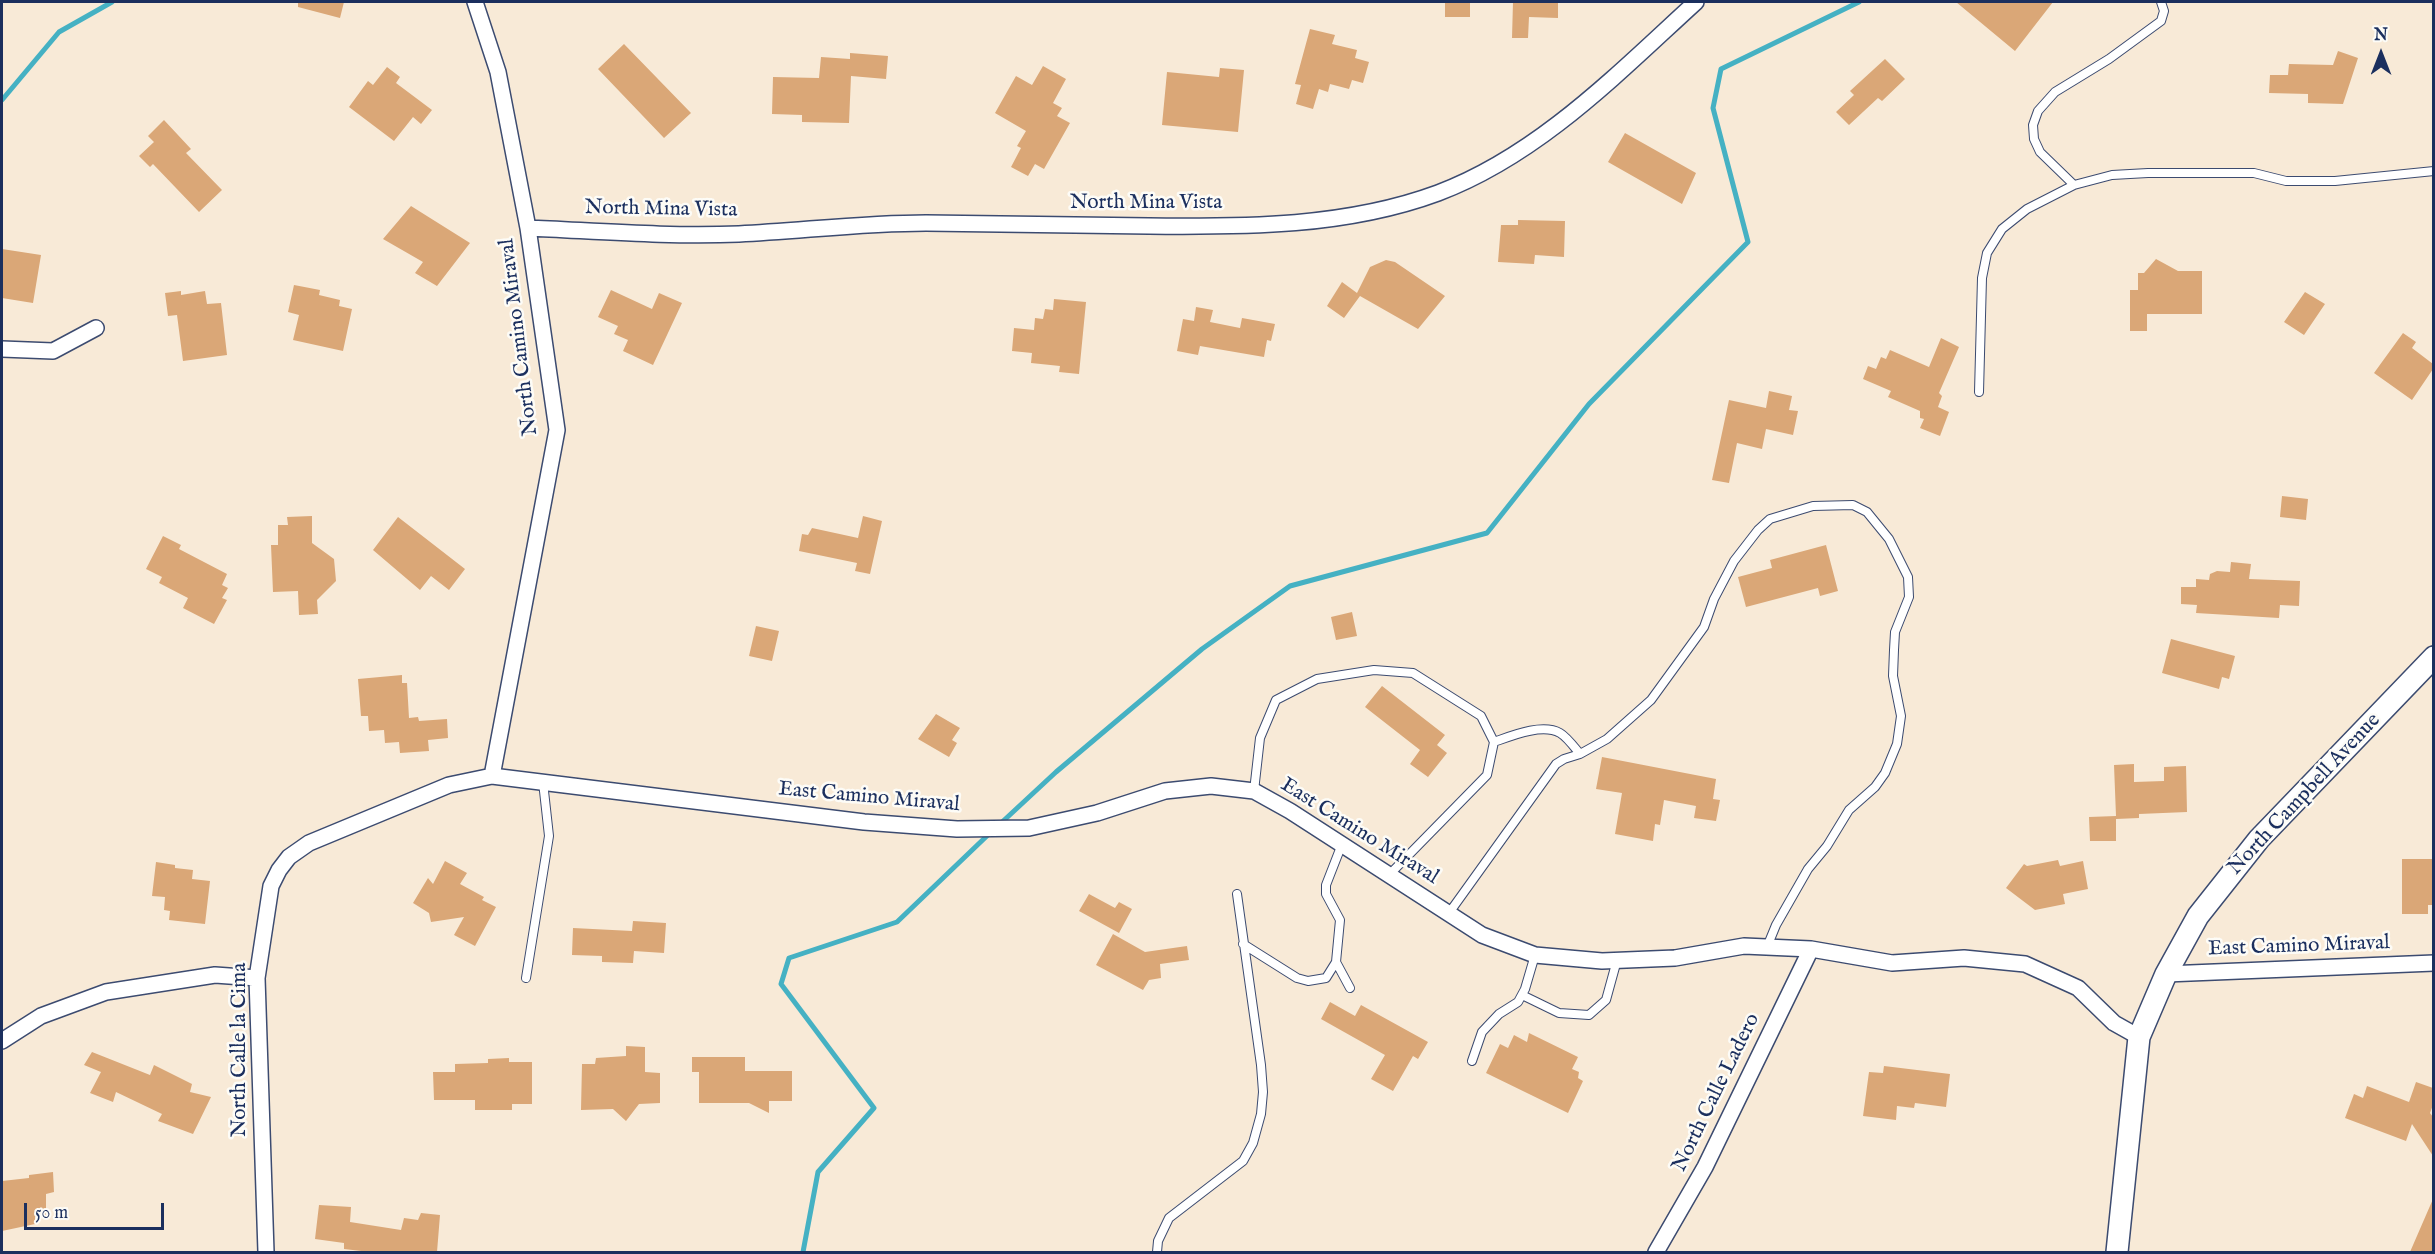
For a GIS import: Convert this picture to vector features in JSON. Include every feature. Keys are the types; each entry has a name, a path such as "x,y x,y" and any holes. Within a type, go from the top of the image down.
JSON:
{"main road":[{"name":"North Campbell Avenue","path":"2117,1252 2139,1037 2166,974 2198,916 2259,839 2433,657"}],"street":[{"name":"North Camino Miraval","path":"475,2 498,72 528,228 556,430 492,776"},
{"name":"North Mina Vista","path":"528,228 739,234 890,224 1212,226 1276,225 1318,221 1436,194 1470,180 1512,156 1550,130 1696,2"},
{"path":"2,349 53,351 96,328"},
{"name":"East Camino Miraval","path":"492,776 864,822 957,829 1029,828 1097,813 1165,791 1211,786 1254,791 1290,811 1482,935 1535,955 1617,960 1675,957 1744,946 1811,950 1892,963 1964,958 2025,964 2078,988 2114,1023 2139,1037"},
{"name":"North Calle la Cima","path":"266,1252 257,978 271,886 289,857 309,843 449,784 492,776"},
{"name":"North Calle Ladero","path":"1656,1252 1705,1167 1811,950"},
{"name":"East Camino Miraval","path":"2166,974 2433,963"},
{"path":"2,1041 41,1016 106,992 215,975 257,978"}],"lane":[{"path":"2074,186 2040,152 2034,139 2033,125 2038,111 2055,92 2109,59 2161,21 2164,11 2161,2"},
{"path":"1979,392 1982,278 1987,253 2002,229 2027,209 2074,186 2112,175 2148,173 2254,173 2286,182 2335,181 2433,171"},
{"path":"1449,914 1556,764 1580,754 1615,733 1651,700 1704,627 1714,599 1734,561 1758,530 1770,519 1813,506 1853,505 1867,512 1889,539 1908,577 1910,597 1896,632 1894,650 1893,676 1901,716 1897,744 1885,773 1875,787 1849,810 1827,846 1808,869 1776,925 1767,947"},
{"path":"1254,791 1260,738 1276,700 1317,679 1374,670 1413,673 1481,716 1494,742 1487,775 1389,875"},
{"path":"1494,742 1537,730 1560,733 1580,754"},
{"path":"526,978 549,836 543,782"},
{"path":"1243,944 1297,978 1308,981 1326,978 1336,962 1340,920 1326,894 1326,885 1332,864 1342,844"},
{"path":"1157,1252 1158,1241 1169,1218 1243,1161 1253,1143 1261,1114 1263,1092 1261,1065 1237,894"},
{"path":"1472,1061 1482,1032 1499,1014 1518,1002 1535,955"},
{"path":"1522,995 1559,1013 1589,1015 1606,1000 1617,960"},
{"path":"1336,962 1350,988"}],"building":[{"path":"298,2 344,2 340,18 298,7"},
{"path":"1445,2 1470,2 1470,17 1445,17"},
{"path":"1513,2 1558,2 1558,18 1529,17 1528,38 1512,38"},
{"path":"1956,2 2053,2 2015,51"},
{"path":"1310,29 1335,35 1332,44 1357,50 1355,58 1369,62 1363,83 1352,80 1349,89 1330,84 1328,92 1319,89 1313,109 1296,104 1301,85 1295,84"},
{"path":"624,44 691,113 664,138 598,69"},
{"path":"2338,51 2358,58 2343,104 2308,103 2308,94 2269,93 2270,75 2288,75 2289,64 2333,65"},
{"path":"850,53 888,56 886,79 851,76 849,123 802,122 802,115 772,114 773,77 819,78 821,57 850,59"},
{"path":"1885,59 1905,79 1882,101 1878,98 1849,125 1836,112 1854,95 1850,91"},
{"path":"1043,66 1066,79 1053,103 1062,108 1057,116 1070,123 1044,169 1035,164 1028,176 1011,167 1021,148 1017,146 1026,131 995,113 1016,76 1032,85"},
{"path":"387,67 400,77 396,83 432,110 421,124 413,117 394,141 349,107 368,81 373,85"},
{"path":"1220,68 1244,70 1238,132 1162,125 1167,72 1219,77"},
{"path":"164,120 191,149 186,153 222,190 199,212 153,164 150,167 139,156 154,142 148,136"},
{"path":"1625,133 1696,173 1682,204 1608,162"},
{"path":"411,206 470,243 437,286 415,273 423,262 383,239"},
{"path":"1518,220 1565,221 1564,257 1535,255 1534,264 1498,262 1501,225 1518,225"},
{"path":"2,249 41,255 33,303 2,298"},
{"path":"2156,259 2178,271 2202,271 2202,314 2147,314 2147,331 2130,331 2130,290 2138,290 2138,273 2144,273"},
{"path":"1386,260 1395,262 1445,296 1418,329 1360,296 1344,318 1327,306 1342,282 1357,293 1370,267"},
{"path":"294,285 320,290 319,295 340,300 339,306 352,309 343,351 293,340 299,315 288,312"},
{"path":"611,290 652,309 659,293 682,303 653,365 623,351 628,340 614,334 618,326 598,317"},
{"path":"181,291 181,295 205,291 207,304 221,303 227,355 183,361 177,315 168,316 165,293"},
{"path":"2305,292 2325,304 2304,335 2284,322"},
{"path":"1054,299 1086,302 1079,374 1059,372 1060,366 1031,363 1032,353 1012,351 1014,328 1034,330 1035,318 1043,319 1045,309 1053,310"},
{"path":"1196,307 1213,310 1210,322 1240,328 1242,318 1275,324 1271,341 1267,340 1264,357 1200,346 1198,355 1177,351 1183,319 1194,321"},
{"path":"2403,333 2416,342 2412,348 2433,364 2433,369 2412,400 2374,373"},
{"path":"1941,338 1959,347 1939,393 1942,396 1938,407 1949,412 1940,436 1920,428 1924,419 1920,418 1920,411 1888,397 1891,391 1863,379 1868,366 1876,369 1881,357 1886,359 1890,350 1929,367"},
{"path":"1769,391 1792,396 1789,410 1798,411 1793,435 1766,429 1762,449 1737,443 1729,483 1712,480 1729,400 1766,408"},
{"path":"2282,496 2308,499 2306,520 2280,517"},
{"path":"312,516 312,543 334,559 336,581 317,600 318,614 299,615 298,591 273,592 271,545 278,545 278,525 288,525 287,517"},
{"path":"863,516 882,521 870,574 855,571 857,563 799,551 802,534 808,535 812,528 858,538"},
{"path":"398,517 465,569 449,590 431,576 420,590 373,550"},
{"path":"163,536 181,545 179,549 227,574 222,585 228,588 222,598 227,600 214,624 183,608 188,598 159,583 162,577 146,569"},
{"path":"1826,545 1838,591 1820,596 1818,588 1746,607 1738,577 1772,568 1770,560"},
{"path":"2231,562 2251,564 2249,579 2300,581 2299,606 2280,605 2279,618 2196,613 2197,605 2181,604 2181,587 2196,587 2196,579 2209,580 2210,574 2217,571 2230,572"},
{"path":"1352,612 1357,636 1336,640 1331,617"},
{"path":"756,626 779,631 772,661 749,656"},
{"path":"2171,639 2235,656 2229,679 2222,677 2219,689 2162,673"},
{"path":"402,675 402,683 407,683 409,718 418,717 419,721 447,719 448,738 428,740 429,751 400,753 399,742 385,743 384,730 369,731 368,716 361,716 358,679"},
{"path":"1382,686 1445,735 1437,745 1447,753 1428,777 1410,764 1420,750 1365,707"},
{"path":"936,714 960,728 952,740 957,743 949,757 918,739"},
{"path":"1602,757 1716,779 1713,799 1720,800 1716,821 1694,818 1696,806 1664,800 1660,825 1655,824 1653,841 1615,834 1622,793 1596,789"},
{"path":"2134,764 2134,782 2164,781 2164,767 2186,766 2187,812 2139,814 2139,818 2116,819 2116,841 2090,841 2089,817 2116,816 2114,765"},
{"path":"2402,859 2433,859 2433,905 2428,905 2428,914 2402,914"},
{"path":"2058,860 2060,866 2083,861 2088,889 2063,894 2065,904 2035,910 2006,888 2024,864 2027,866"},
{"path":"445,861 467,873 460,884 484,897 482,900 496,907 475,946 454,935 464,917 431,922 429,913 413,903 428,878 433,884"},
{"path":"156,862 175,865 175,868 193,870 192,879 210,881 205,924 169,920 170,911 164,910 165,897 152,896"},
{"path":"1089,894 1115,908 1119,902 1132,909 1119,933 1079,911"},
{"path":"633,921 666,923 664,953 634,951 633,963 602,962 602,956 572,955 573,928 632,931"},
{"path":"1113,934 1145,952 1187,946 1189,960 1160,964 1161,978 1149,980 1143,990 1096,965"},
{"path":"1330,1002 1355,1016 1361,1005 1428,1042 1418,1059 1413,1056 1393,1091 1371,1079 1385,1055 1321,1019"},
{"path":"1529,1033 1578,1057 1572,1069 1579,1072 1578,1078 1583,1081 1568,1113 1486,1073 1500,1044 1508,1048 1514,1035 1527,1042"},
{"path":"626,1046 645,1047 645,1072 660,1073 660,1103 639,1104 626,1121 613,1109 581,1110 582,1064 595,1064 596,1058 626,1056"},
{"path":"92,1052 150,1075 154,1065 192,1084 190,1092 211,1097 193,1134 158,1121 162,1114 116,1092 113,1102 90,1093 101,1072 84,1065"},
{"path":"692,1057 745,1057 745,1071 792,1071 792,1101 769,1101 769,1113 749,1103 699,1103 699,1072 692,1072"},
{"path":"509,1058 509,1062 532,1062 532,1104 512,1104 512,1110 475,1110 475,1100 434,1100 433,1072 455,1072 455,1064 488,1063 488,1059"},
{"path":"1884,1066 1950,1074 1946,1107 1915,1103 1914,1108 1897,1106 1896,1120 1863,1116 1869,1072 1883,1073"},
{"path":"2416,1082 2433,1088 2433,1105 2430,1113 2433,1117 2433,1156 2412,1124 2406,1141 2345,1118 2354,1094 2363,1098 2367,1086 2409,1102"},
{"path":"53,1172 54,1192 46,1194 46,1215 35,1217 35,1224 2,1231 2,1181"},
{"path":"2433,1199 2433,1252 2410,1252"},
{"path":"319,1205 351,1207 350,1222 401,1230 404,1218 418,1220 421,1213 440,1215 437,1252 370,1252 344,1249 344,1243 315,1239"}],"waterway":[{"path":"2,100 59,32 112,2"},
{"path":"1000,824 1056,772 1202,649 1290,586 1487,533 1589,404 1748,242 1713,108 1721,69 1859,2"},
{"path":"803,1252 818,1172 874,1108 781,984 789,958 897,922 991,832"}]}
